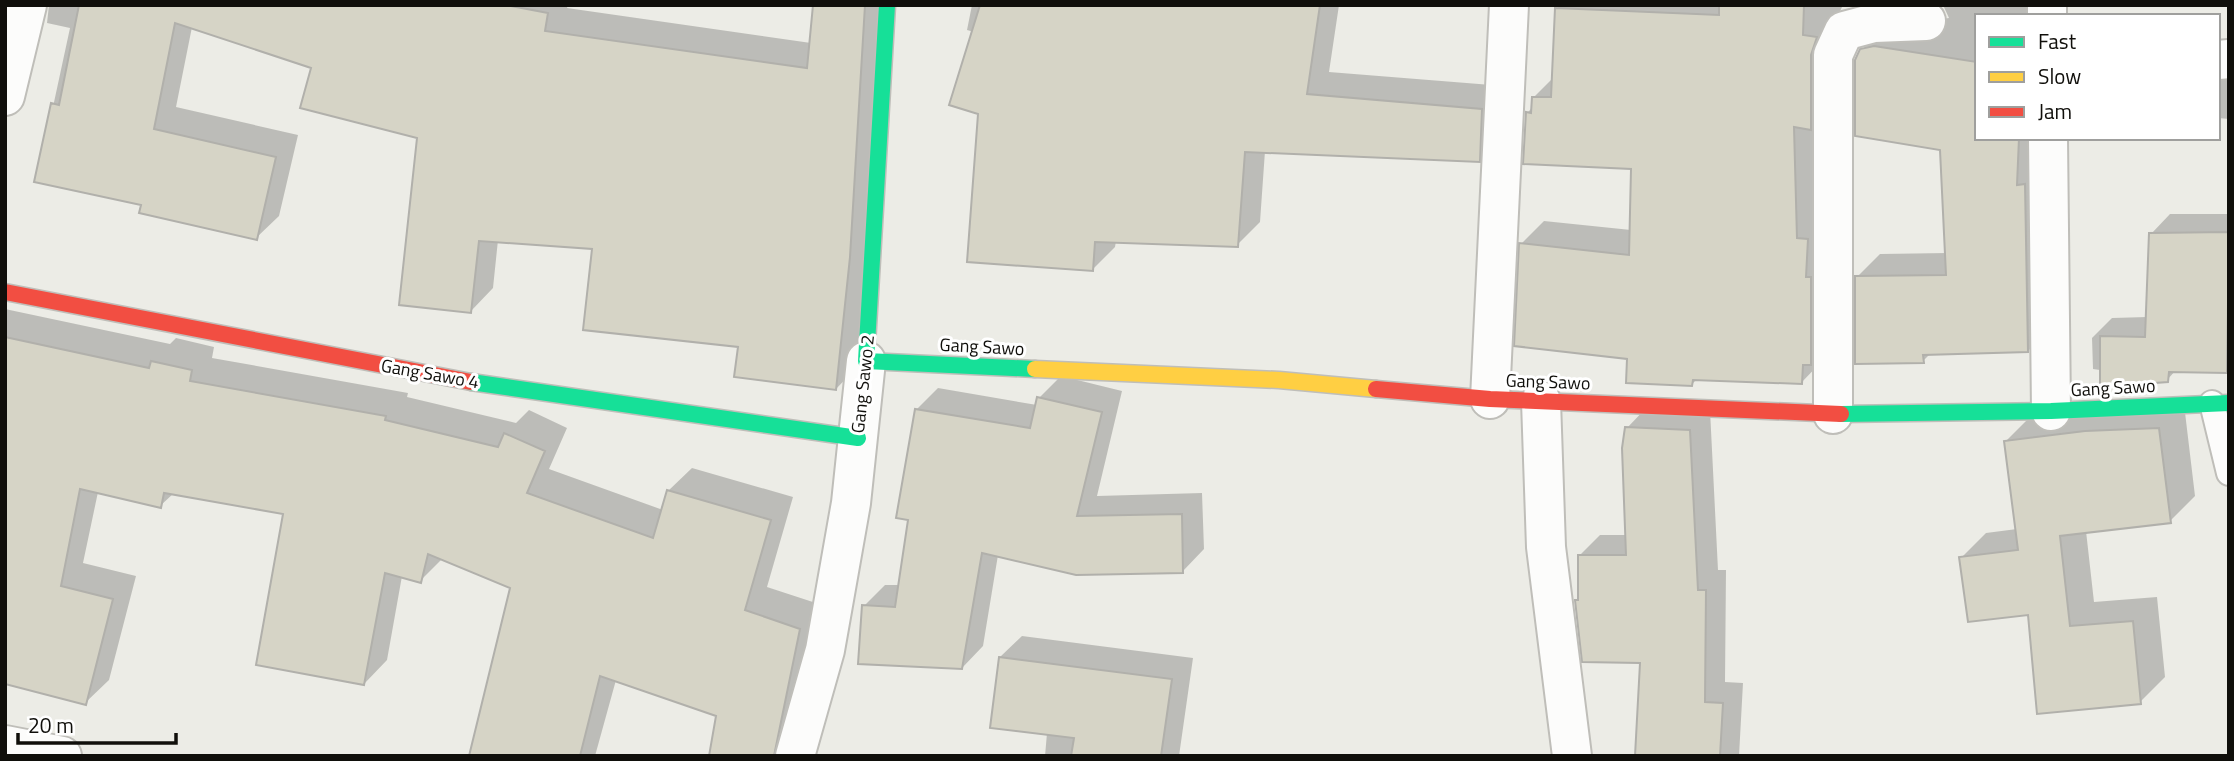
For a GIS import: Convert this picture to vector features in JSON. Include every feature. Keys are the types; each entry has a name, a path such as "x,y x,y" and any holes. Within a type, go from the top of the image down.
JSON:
{"street":[{"path":"5,96 27,5"},
{"name":"Gang Sawo 2","path":"795,756 825,650 851,503 866,361 887,5"},
{"path":"1490,399 1509,5"},
{"path":"1833,414 1833,55 1844,31 1874,23 1926,21"},
{"path":"2048,140 2051,411"},
{"name":"Gang Sawo 4","path":"5,292 464,381 858,438"},
{"name":"Gang Sawo","path":"866,361 1279,380 1490,399 1833,414 2051,411 2220,403"},
{"path":"1541,401 1546,547 1572,756"},
{"path":"5,745 62,756"}],"lane":[{"path":"2220,403 2229,473"}],"building":[{"path":"79,5 506,5 548,13 545,31 807,68 813,5 865,5 850,257 836,390 734,377 738,347 583,330 592,249 479,241 471,313 399,305 417,138 300,108 311,68 175,23 154,129 276,157 257,240 139,213 141,205 34,182 51,103 59,105"},
{"path":"980,5 1320,5 1307,94 1482,109 1480,162 1245,152 1238,247 1095,242 1093,271 967,262 978,114 949,105"},
{"path":"1719,5 1804,5 1803,35 1817,37 1811,55 1811,130 1794,127 1797,238 1808,239 1806,277 1811,277 1811,365 1803,365 1802,384 1693,380 1692,386 1626,383 1627,359 1514,346 1519,243 1629,255 1631,169 1523,164 1526,112 1531,113 1532,97 1551,97 1555,8 1719,15"},
{"path":"1874,46 1975,62 1975,140 2019,140 2017,185 2025,184 2028,352 1923,355 1924,363 1855,364 1855,276 1946,275 1940,150 1855,136 1855,60 1860,49"},
{"path":"2229,232 2227,373 2169,372 2168,382 2100,387 2100,336 2145,337 2149,233"},
{"path":"5,337 149,368 151,361 192,370 190,381 386,416 385,420 498,447 504,433 545,451 527,493 653,538 667,490 771,520 745,610 800,629 774,756 709,756 716,716 600,676 580,756 469,756 510,588 428,554 421,583 385,573 364,685 256,665 283,514 164,493 161,508 80,489 61,586 113,599 86,705 5,684"},
{"path":"1037,397 1102,412 1077,516 1182,514 1183,573 1076,575 982,553 962,669 858,664 862,605 895,607 908,520 896,518 915,409 1030,428"},
{"path":"1625,427 1690,430 1698,590 1706,590 1705,702 1723,703 1720,756 1635,756 1640,663 1582,662 1575,600 1578,600 1578,555 1626,555 1622,448"},
{"path":"2159,428 2171,523 2060,536 2070,626 2133,621 2141,704 2037,714 2028,615 1968,622 1959,557 2018,550 2004,441 2085,431"},
{"path":"999,657 1172,679 1161,756 1071,756 1074,738 990,728"}],"traffic: fast":[{"path":"887,5 866,361 1035,369"},
{"path":"471,382 858,438"},
{"path":"1841,414 2051,411 2229,403"}],"traffic: slow":[{"path":"1035,369 1279,380 1376,389"}],"traffic: jam":[{"path":"5,292 471,382"},
{"path":"1376,389 1490,399 1841,414"}]}
